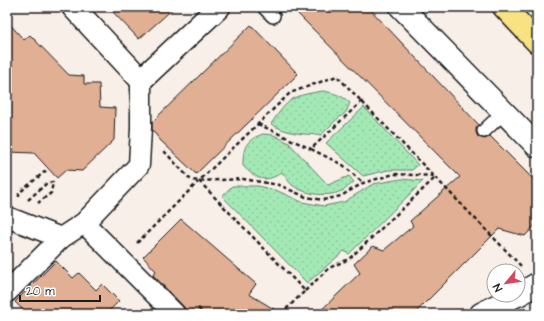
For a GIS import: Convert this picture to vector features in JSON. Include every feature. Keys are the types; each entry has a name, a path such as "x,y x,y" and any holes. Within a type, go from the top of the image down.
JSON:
{"main road":[{"path":"504,7 536,40"}],"street":[{"path":"7,292 61,238 84,223 139,165 141,80 73,7"},
{"path":"141,80 219,7"},
{"path":"401,7 537,146"},
{"path":"11,219 61,238"},
{"path":"84,223 175,314"},
{"path":"481,314 529,290"}],"lane":[{"path":"484,131 504,112"}],"path":[{"path":"136,244 290,93 337,76 519,263"},
{"path":"311,149 362,101"},
{"path":"258,124 343,165 363,183"},
{"path":"141,128 192,180 243,179 279,185 306,198 323,200 341,196 363,183 394,174 436,176"},
{"path":"18,200 19,193 48,169"},
{"path":"281,314 329,268 349,259 436,176"},
{"path":"199,181 304,291"},
{"path":"11,219 51,193 53,182 47,183 26,202"},
{"path":"195,304 205,314"}],"green space":[{"path":"323,91 338,95 350,103 346,112 321,135 289,132 271,124 287,103 297,97"},
{"path":"364,107 418,165 412,170 388,170 363,176 326,143"},
{"path":"263,134 274,135 289,143 328,185 349,176 354,182 344,190 324,195 310,193 292,185 282,172 276,176 266,179 257,177 243,166 244,154 246,146 249,142 257,136"},
{"path":"401,179 423,181 349,254 344,251 307,283 222,196 232,186 258,186 278,191 302,202 324,206 344,202 373,184"}],"building":[{"path":"108,7 175,7 139,39"},
{"path":"291,7 368,7 479,125 476,128 478,137 485,139 490,136 537,183 537,223 525,236 499,229 414,314 317,314 360,273 354,264 373,246 384,250 413,226 410,221 460,177"},
{"path":"7,21 24,40 30,35 69,75 84,76 84,84 99,84 100,107 115,108 114,140 82,171 66,170 57,178 34,153 7,152"},
{"path":"251,25 298,74 196,174 161,141 152,130 152,122"},
{"path":"181,219 256,284 249,294 282,314 188,314 183,306 153,275 156,271 143,257"},
{"path":"56,261 73,278 79,273 96,290 102,284 119,301 106,314 27,314 15,302"}]}
